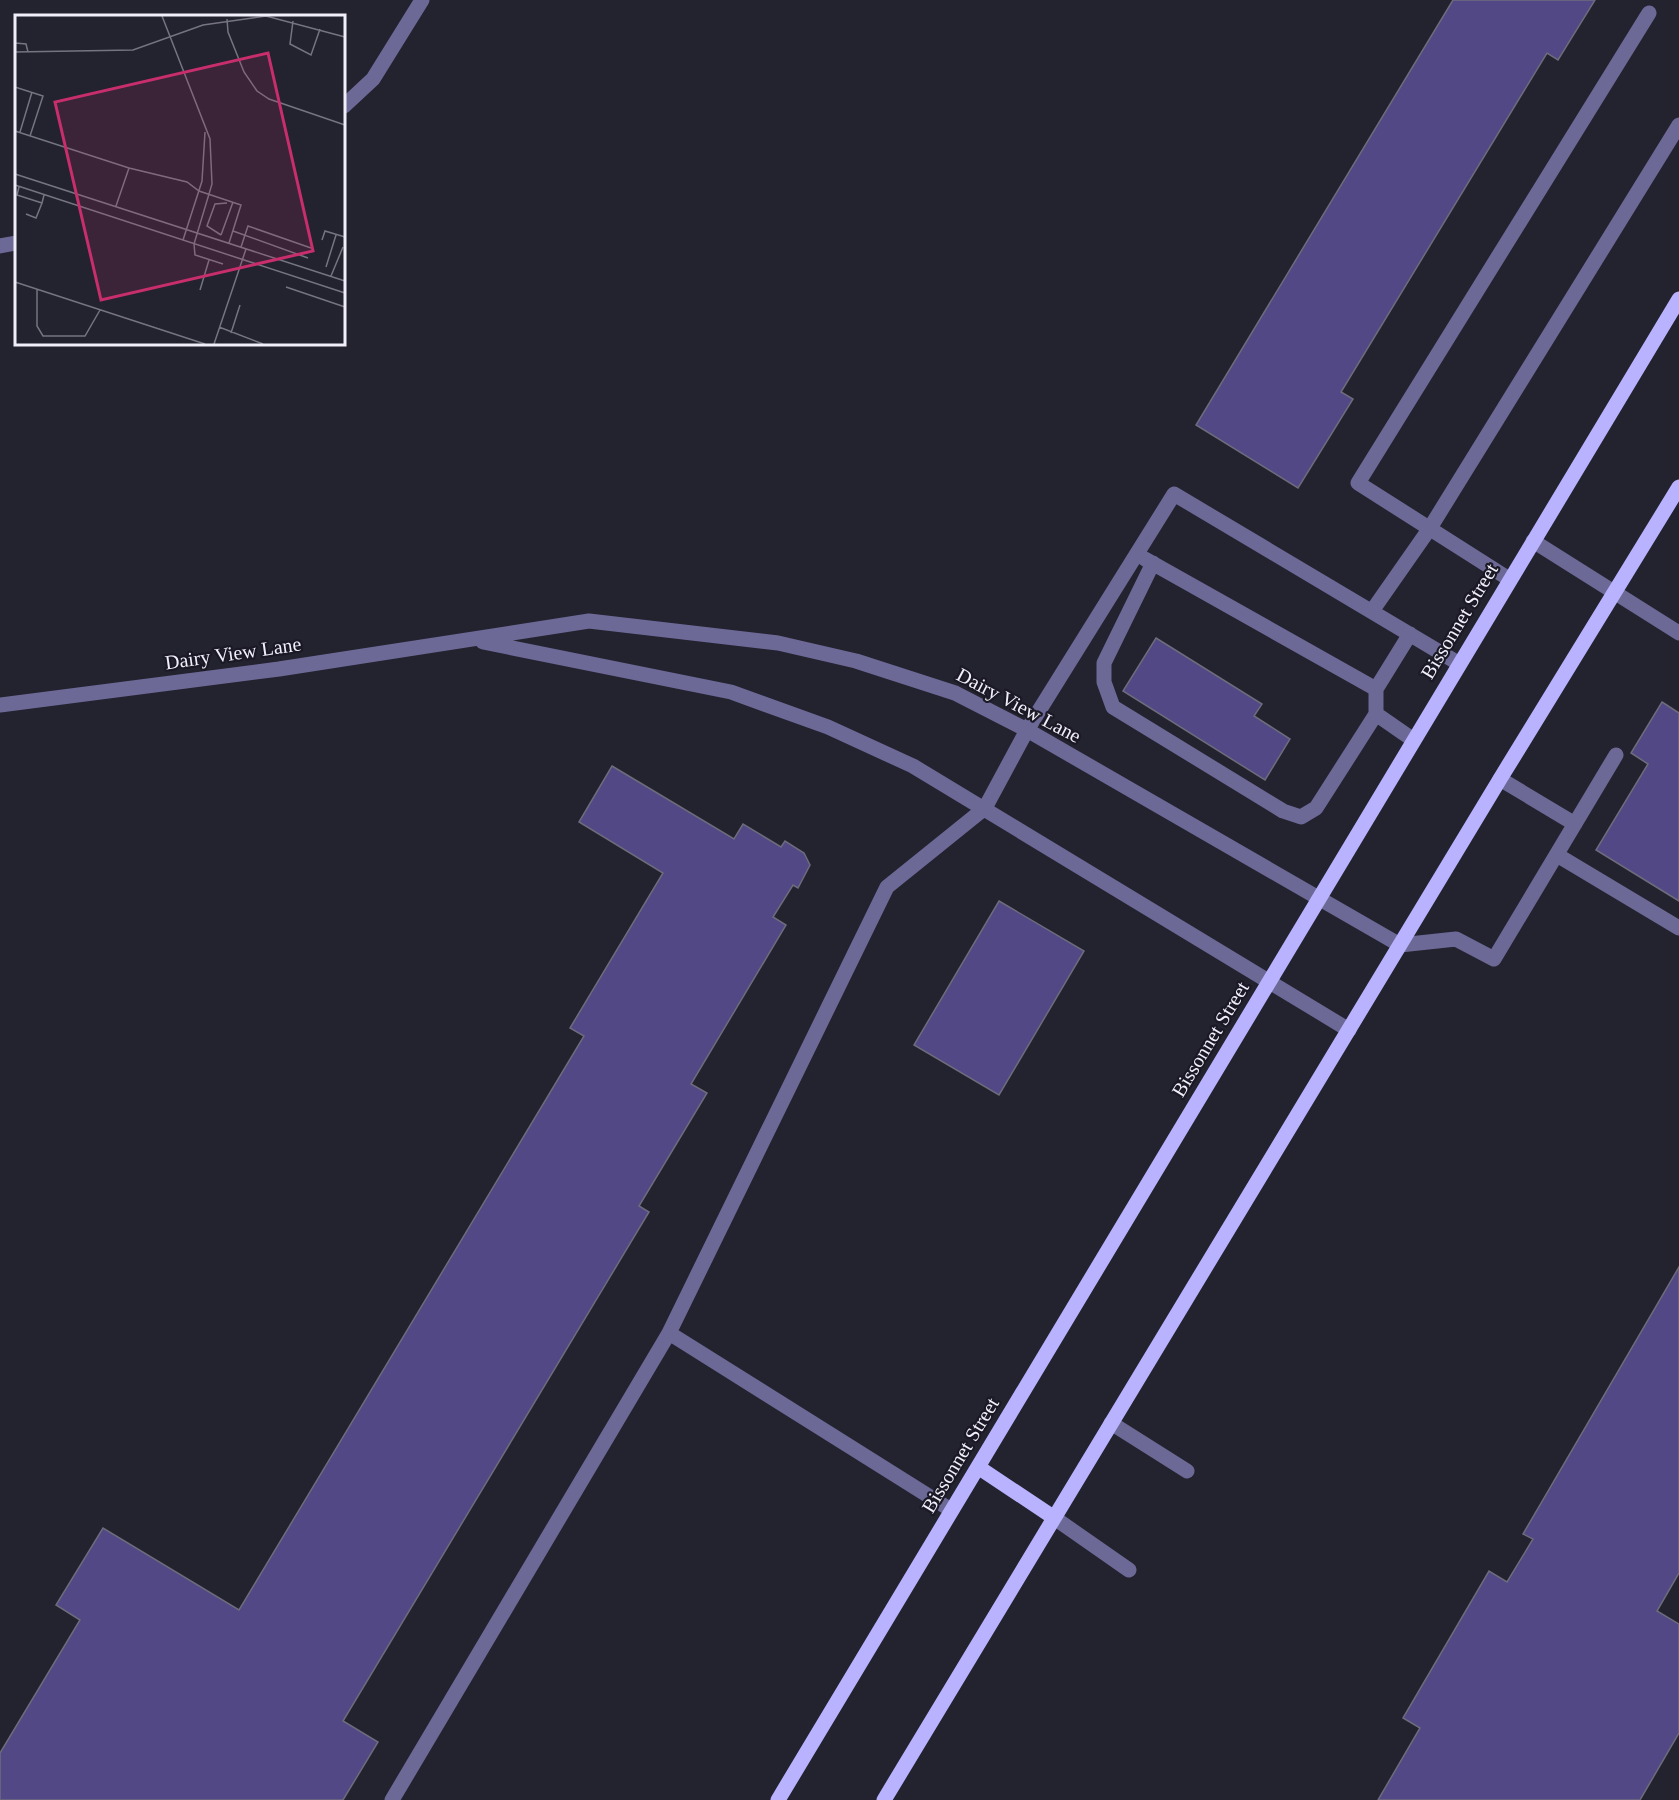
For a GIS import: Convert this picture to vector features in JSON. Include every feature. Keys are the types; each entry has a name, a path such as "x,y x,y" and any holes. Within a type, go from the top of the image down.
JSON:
{"main road":[{"name":"Bissonnet Street","path":"777,1800 1269,982 1412,739 1679,299"},
{"path":"884,1800 1053,1517 1679,487"},
{"path":"978,1467 1053,1517"}],"street":[{"path":"345,105 373,79 422,0"},
{"path":"1509,579 1358,483 1649,13"},
{"path":"1372,611 1430,528 1679,125"},
{"path":"0,246 15,243"},
{"path":"392,1800 669,1333 887,887 985,808 1027,730 1174,494 1458,663"},
{"path":"1533,540 1679,633"},
{"path":"1137,554 1376,689"},
{"path":"1153,563 1104,663 1104,682 1113,707 1283,811 1301,817 1316,808 1376,714 1376,689 1410,634"},
{"name":"Dairy View Lane","path":"0,705 279,669 589,621 778,643 856,661 955,693 1027,730 1400,945"},
{"name":"Dairy View Lane","path":"471,640 731,692 828,727 913,766 1349,1030"},
{"path":"1376,714 1412,739"},
{"path":"1400,945 1456,939 1494,959 1616,754"},
{"path":"1500,779 1575,824"},
{"path":"1557,855 1679,928"},
{"path":"669,1333 951,1510"},
{"path":"1110,1423 1187,1471"},
{"path":"1053,1517 1128,1570"}],"building":[{"path":"1453,0 1595,0 1558,60 1547,53 1341,392 1353,399 1298,488 1196,425"},
{"path":"1156,638 1262,704 1254,716 1290,739 1265,780 1123,691"},
{"path":"1662,702 1679,713 1679,901 1596,850 1648,764 1631,753"},
{"path":"612,766 734,839 743,824 781,847 785,841 804,853 810,865 798,888 793,885 773,917 786,925 691,1084 707,1093 639,1206 649,1212 343,1721 378,1742 343,1800 0,1800 0,1753 80,1620 56,1605 103,1528 239,1610 584,1036 570,1028 663,873 579,822"},
{"path":"999,901 1084,951 999,1095 914,1045"},
{"path":"1679,1267 1679,1573 1657,1611 1679,1624 1679,1733 1640,1800 1378,1800 1420,1728 1403,1718 1489,1571 1507,1582 1533,1539 1523,1534"}]}
